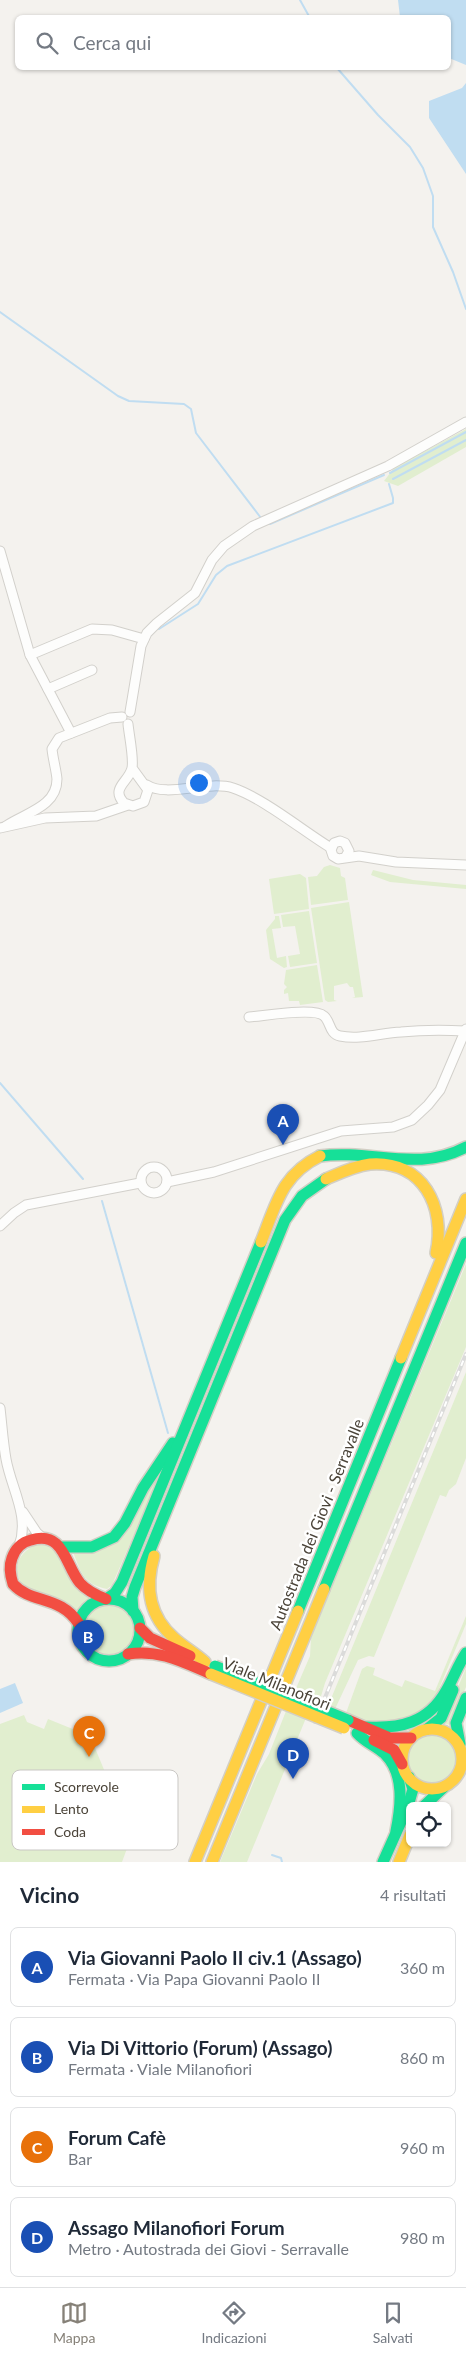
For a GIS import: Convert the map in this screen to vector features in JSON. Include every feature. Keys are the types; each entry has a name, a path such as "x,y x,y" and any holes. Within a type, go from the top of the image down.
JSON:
{"main road":[{"path":"384,1401 409,1321 438,1249 441,1231 439,1213 433,1198 424,1185 408,1173 392,1166 365,1165 326,1179 313,1186 301,1195 287,1217 135,1587 132,1597 133,1611 140,1628 137,1642 127,1655 109,1660 94,1656 82,1645 79,1635 79,1624 82,1615 90,1605 106,1599 115,1593 122,1582 285,1184 304,1164 320,1156 349,1152 427,1161 455,1155 466,1147"},
{"name":"Autostrada dei Giovi - Serravalle","path":"195,1862 466,1199"},
{"name":"Autostrada dei Giovi - Serravalle","path":"212,1862 466,1243"},
{"path":"446,1290 466,1259"},
{"path":"79,1624 75,1617 49,1600 28,1596 19,1590 13,1582 10,1569 12,1557 20,1546 32,1539 44,1539 61,1547 95,1546 109,1541 121,1532 142,1489 187,1423"},
{"path":"164,1516 162,1536 150,1568 149,1587 151,1602 156,1616 164,1629 210,1667"},
{"path":"61,1547 78,1580 94,1595 122,1602 133,1611"},
{"path":"0,1562 12,1557"},
{"path":"0,1577 13,1582"},
{"name":"Viale Milanofiori","path":"140,1628 150,1638 210,1667 346,1724 390,1738 411,1738"},
{"name":"Viale Milanofiori","path":"127,1655 141,1651 156,1652 210,1667"},
{"path":"361,1730 391,1729 408,1726 423,1719 434,1709 446,1692 456,1668 466,1653"},
{"path":"383,1862 408,1806 413,1789 406,1773 404,1749 411,1738 434,1726 440,1719 466,1658"},
{"path":"428,1802 454,1780 460,1771 462,1759 456,1724 466,1698"},
{"path":"422,1731 433,1729 446,1732 454,1738 461,1751"},
{"path":"361,1730 388,1757 395,1772 401,1792 401,1808 396,1831"},
{"name":"Viale Milanofiori","path":"361,1730 391,1747 399,1755 406,1773"},
{"path":"406,1773 424,1788 433,1789 445,1786"},
{"path":"399,1862 406,1845"}],"street":[{"path":"126,780 132,768 127,717 144,639 157,623 191,598 200,586 212,560 236,537 269,519 388,466 466,422"},
{"path":"0,551 30,656 71,733"},
{"path":"30,656 84,631 102,628 144,639"},
{"path":"48,689 92,670"},
{"path":"3,827 44,805 53,797 57,779 53,758 54,743 59,738 110,718 127,717"},
{"path":"132,768 151,788 167,790 211,786 233,788 257,800 331,848"},
{"path":"110,811 120,796 120,785 133,777 144,782"},
{"path":"144,782 147,798"},
{"path":"3,827 45,818 96,816 141,804 147,798 167,790"},
{"path":"120,796 128,806"},
{"path":"346,856 348,848 343,842 334,843 331,853 335,858 340,859 346,856 366,856 396,862 466,865"},
{"path":"167,1182 164,1171 154,1166 143,1171 140,1183 145,1191 154,1193 162,1190 167,1182 214,1172 341,1131 393,1127 412,1120 428,1106 440,1090 466,1030 401,1032 376,1036 340,1036 334,1032 325,1016 319,1013 298,1012 249,1017"},
{"path":"0,1226 14,1213 32,1203 140,1183"},
{"path":"0,1408 6,1460 21,1510 23,1528 20,1546"},
{"path":"21,1510 30,1525 44,1539"}],"green space":[{"path":"466,429 466,447 398,486 384,481 394,468"},
{"path":"330,865 340,868 341,876 345,878 348,900 311,905 308,877 317,876 324,867"},
{"path":"373,870 413,880 466,885 466,889 390,882 371,875"},
{"path":"300,874 306,878 309,909 274,914 269,879"},
{"path":"349,902 363,997 352,998 355,997 353,987 350,987 347,983 334,986 334,1000 337,1001 328,1002 325,1000 311,908"},
{"path":"309,911 317,963 290,967 288,956 300,954 295,926 283,927 281,915"},
{"path":"275,916 279,916 281,928 272,929 277,958 286,956 287,967 284,968 270,959 266,930 275,919"},
{"path":"317,965 323,1002 300,1005 299,1001 289,1001 288,993 284,994 284,990 287,987 284,984 286,970"},
{"path":"466,1264 466,1347 325,1683 319,1703 294,1693 310,1656 311,1638"},
{"path":"466,1372 466,1458 456,1484 449,1490 446,1497 440,1495 374,1657 369,1656 358,1660 335,1709 328,1706"},
{"path":"164,1466 112,1585 107,1589 93,1584 84,1576 73,1552 125,1533 135,1519 150,1487"},
{"path":"37,1544 47,1545 56,1549 92,1598 87,1601 78,1614 28,1590 22,1584 17,1571 20,1558"},
{"path":"109,1604 119,1606 127,1612 133,1620 135,1630 133,1640 127,1648 119,1654 109,1656 99,1654 91,1648 85,1640 83,1630 85,1620 91,1612 99,1606"},
{"path":"466,1616 466,1624 436,1696 430,1704 439,1710 430,1720 397,1733 346,1713 362,1669 367,1666 375,1668 373,1675 402,1687 405,1680 435,1691"},
{"path":"466,1668 466,1687 450,1725 443,1723"},
{"path":"286,1711 306,1718 247,1862 220,1862 257,1774 269,1754"},
{"path":"24,1715 27,1722 44,1729 48,1719 90,1736 104,1770 12,1770 12,1850 126,1850 122,1862 0,1862 0,1724"},
{"path":"432,1733 442,1735 450,1741 456,1749 458,1759 456,1769 450,1777 442,1783 432,1785 422,1783 414,1777 408,1769 406,1759 408,1749 414,1741 422,1735"}],"water":[{"path":"398,0 466,0 466,65 451,59 451,15 400,15"},
{"path":"466,83 466,174 429,118 429,101 462,88"},
{"path":"15,1683 23,1703 0,1713 0,1689"}],"waterway":[{"path":"300,0 308,15"},
{"path":"339,70 378,115 410,147 423,168 433,196 433,227 453,272 466,309"},
{"path":"0,312 118,396 129,401 184,404 191,409 196,433 261,518"},
{"path":"390,473 466,432"},
{"path":"393,479 466,440"},
{"path":"266,523 270,524 384,475"},
{"path":"159,629 198,604 216,575 227,566 393,503 389,484"},
{"path":"0,1083 83,1179"},
{"path":"102,1201 168,1433"},
{"path":"272,1855 281,1858 282,1862"}],"railway":[{"path":"315,1722 466,1354"}],"traffic: fast":[{"path":"320,1156 358,1155 394,1159 430,1158 448,1155 466,1147"},
{"path":"133,1611 132,1597 135,1587 285,1220 302,1196 326,1179"},
{"path":"106,1599 115,1593 122,1582 261,1242"},
{"path":"324,1589 466,1243"},
{"path":"298,1611 401,1358"},
{"path":"61,1547 92,1547 114,1537 125,1523 143,1488 173,1443"},
{"path":"109,1599 121,1602 131,1608 137,1618 140,1630 137,1642 131,1652 121,1658 109,1661 97,1658 87,1652 81,1642 78,1630 81,1618 87,1608 97,1602 109,1599"},
{"path":"366,1727 402,1725 422,1717 439,1702 466,1653"},
{"path":"215,1666 348,1720"},
{"path":"427,1729 441,1718 453,1690"},
{"path":"460,1744 456,1723 466,1698"},
{"path":"357,1733 385,1754 396,1771 400,1791 396,1831"},
{"path":"383,1862 408,1806 413,1789 409,1777"},
{"path":"428,1802 444,1787"}],"traffic: slow":[{"path":"261,1242 276,1204 288,1182 296,1172 320,1156"},
{"path":"326,1179 353,1168 370,1164 388,1165 404,1170 417,1178 427,1190 437,1219 436,1253"},
{"path":"401,1358 466,1199"},
{"path":"154,1556 150,1579 151,1600 154,1611 174,1638 205,1662"},
{"path":"212,1862 324,1589"},
{"path":"195,1862 298,1611"},
{"path":"211,1674 344,1728"},
{"path":"432,1729 449,1734 457,1742 462,1759 457,1776 449,1784 432,1789 415,1784 407,1776 402,1759 407,1742 415,1734 432,1729"},
{"path":"399,1862 406,1845"}],"traffic: jam":[{"path":"79,1624 64,1608 28,1595 13,1584 10,1564 19,1546 25,1542 42,1538 57,1544 80,1583 106,1599"},
{"path":"140,1628 150,1638 190,1656"},
{"path":"128,1654 150,1653 161,1655 211,1674"},
{"path":"348,1720 390,1738 411,1738"},
{"path":"374,1740 394,1750 402,1764"}],"place":[{"name":"Via Giovanni Paolo II civ.1 (Assago)","path":"283,1145"},
{"name":"Via Di Vittorio (Forum) (Assago)","path":"88,1661"},
{"name":"Forum Cafè","path":"89,1757"},
{"name":"Assago Milanofiori Forum","path":"293,1779"}]}
